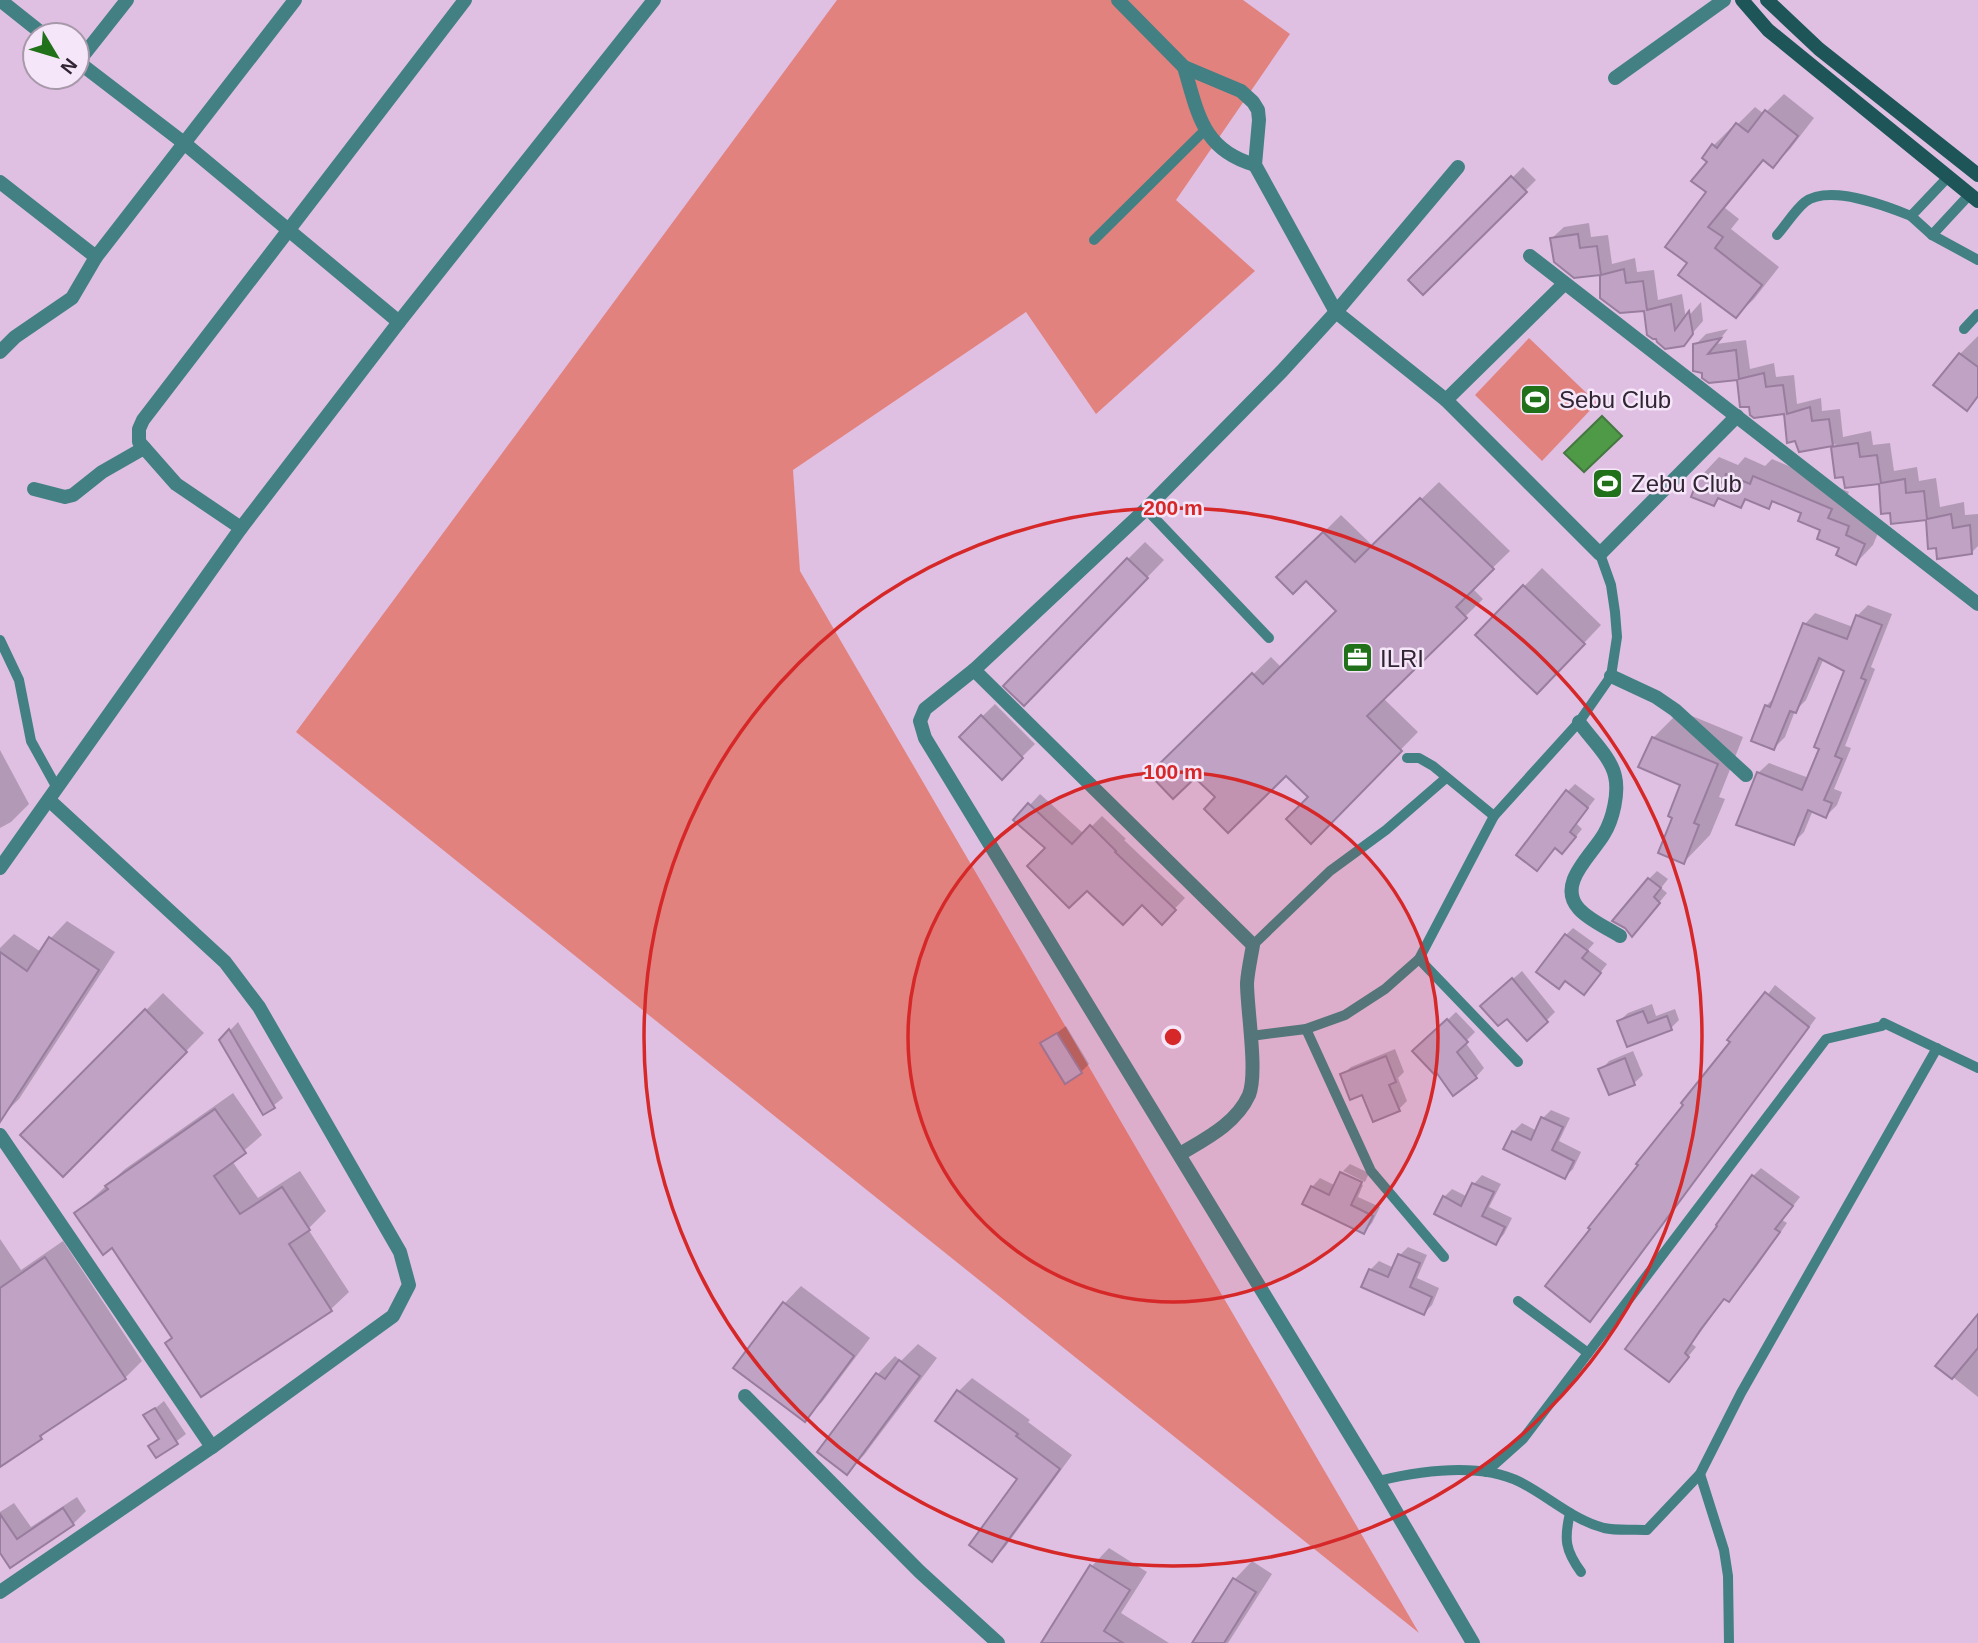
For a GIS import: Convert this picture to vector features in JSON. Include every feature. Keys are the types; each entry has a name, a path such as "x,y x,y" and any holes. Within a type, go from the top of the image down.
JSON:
{"main road":[{"path":"1742,0 1768,30 1970,194 1977,174 1819,49 1768,0"}],"street":[{"path":"0,0 26,21"},
{"path":"91,46 127,0"},
{"path":"0,352 15,337 72,298 96,257 295,0"},
{"path":"241,528 176,484 139,442 139,429 143,420 466,0"},
{"path":"0,868 241,528 399,322 654,0"},
{"path":"1118,0 1184,67 1241,91 1253,102 1258,110 1259,120 1255,165 1336,312 1446,400 1600,554 1737,416"},
{"path":"1615,78 1724,0"},
{"path":"1184,67 1205,130 1227,153 1240,161 1255,165"},
{"path":"91,72 184,143 399,322"},
{"path":"1458,167 1336,312 1282,371 1146,509 974,670 925,709 920,721 925,738 1180,1154 1474,1643"},
{"path":"0,182 96,257"},
{"path":"1530,257 1978,604"},
{"path":"1446,400 1564,284"},
{"path":"34,489 65,497 73,495 102,472 144,448"},
{"path":"974,670 1253,945 1247,981 1251,1036 1250,1094 1222,1128 1180,1154"},
{"path":"1611,676 1656,696 1724,752 1746,775"},
{"path":"1578,722 1613,767 1617,794 1605,832 1577,871 1571,890 1574,903 1581,912 1620,936"},
{"path":"0,1592 212,1447 393,1316 409,1285 400,1252 259,1007 225,962 53,794"},
{"path":"0,1135 212,1447"},
{"path":"745,1396 920,1572 998,1643"}],"lane":[{"path":"1094,240 1205,130"},
{"path":"1910,216 1949,176"},
{"path":"1932,235 1970,194"},
{"path":"1777,235 1805,202 1815,197 1838,196 1880,202 1910,216 1932,235 1978,260"},
{"path":"1964,329 1978,314"},
{"path":"1146,509 1269,638"},
{"path":"1251,1036 1306,1029 1345,1015 1385,989 1419,959 1494,816 1578,722 1611,676 1617,637 1615,612 1611,585 1600,554"},
{"path":"0,640 19,680 31,741 53,794"},
{"path":"1407,758 1419,758 1433,765 1494,816"},
{"path":"1253,945 1330,871 1385,830 1446,778"},
{"path":"1419,959 1518,1062"},
{"path":"1486,1472 1523,1439 1826,1039 1882,1026 1884,1023 1978,1068"},
{"path":"1306,1029 1371,1171 1444,1257"},
{"path":"1378,1481 1418,1471 1486,1472 1518,1481 1570,1513 1604,1528 1647,1530 1700,1474 1741,1393 1937,1048"},
{"path":"1518,1301 1588,1353"},
{"path":"1700,1474 1724,1550 1728,1576 1728,1643"},
{"path":"1570,1513 1565,1533 1569,1556 1581,1572"}],"shaded area":[{"path":"837,0 1243,0 1290,34 1176,200 1255,271 1096,414 1026,312 793,470 800,571 1419,1633 296,732"},
{"name":"Sebu Club","path":"1529,338 1597,403 1542,461 1475,395"},
{"path":"1602,416 1622,436 1584,472 1564,453"}],"building":[{"path":"1765,110 1798,136 1773,168 1763,160 1708,227 1723,237 1715,248 1762,285 1736,318 1678,275 1687,263 1665,247 1706,192 1691,181 1707,162 1702,158 1712,144 1717,148 1736,123 1748,132"},
{"path":"1511,176 1527,192 1423,295 1408,280"},
{"path":"1578,234 1580,248 1597,246 1601,275 1624,269 1626,283 1643,281 1647,310 1671,304 1675,330 1689,311 1693,334 1684,346 1665,349 1656,339 1647,335 1644,311 1620,313 1600,298 1600,275 1574,278 1554,262 1550,238"},
{"path":"1721,338 1708,354 1736,350 1739,379 1764,373 1766,387 1783,385 1787,414 1810,407 1812,421 1829,419 1833,446 1799,452 1795,441 1787,443 1784,414 1754,418 1750,415 1749,407 1740,407 1737,380 1709,383 1702,378 1702,373 1693,371 1693,344"},
{"path":"1959,353 1978,367 1978,396 1967,411 1933,385"},
{"path":"1858,443 1860,457 1877,455 1881,483 1905,479 1906,493 1924,491 1927,519 1951,514 1953,528 1970,525 1972,554 1937,559 1936,548 1928,549 1926,520 1891,524 1890,513 1881,514 1879,484 1845,488 1843,477 1835,478 1831,447"},
{"path":"1700,474 1722,483 1726,474 1750,484 1753,476 1832,509 1828,518 1849,526 1846,535 1865,544 1856,565 1836,555 1839,548 1817,539 1820,530 1798,521 1801,513 1772,501 1769,509 1745,499 1741,508 1718,498 1714,506 1691,497"},
{"name":"ILRI","path":"1420,498 1494,569 1456,607 1467,618 1367,716 1402,751 1311,844 1286,819 1308,797 1286,776 1228,833 1204,809 1215,797 1195,778 1173,799 1149,774 1252,673 1263,684 1336,611 1306,581 1293,594 1276,577 1323,532 1355,562"},
{"path":"1127,558 1148,578 1024,706 1003,686"},
{"path":"1523,585 1585,644 1537,694 1475,635"},
{"path":"1856,615 1882,625 1861,678 1866,680 1835,756 1842,759 1824,800 1832,803 1826,818 1808,810 1794,845 1736,825 1757,772 1802,790 1819,749 1814,747 1844,671 1819,658 1796,713 1790,711 1774,750 1751,741 1765,705 1770,707 1803,623 1847,639"},
{"path":"981,715 1023,758 1002,780 959,737"},
{"path":"1652,737 1718,764 1694,823 1699,825 1684,864 1658,853 1672,818 1668,816 1680,785 1638,767"},
{"path":"1566,790 1588,808 1570,832 1576,837 1562,854 1555,848 1537,871 1516,855"},
{"path":"1028,803 1072,844 1090,825 1176,910 1162,925 1142,905 1123,925 1087,891 1069,908 1027,866 1045,848 1013,820"},
{"path":"1648,878 1661,888 1654,897 1660,903 1632,937 1625,928 1612,921"},
{"path":"1565,934 1588,951 1582,958 1601,973 1584,995 1565,981 1559,989 1536,972"},
{"path":"49,937 99,970 0,1122 0,952 27,971"},
{"path":"1512,978 1548,1022 1527,1041 1507,1019 1498,1026 1480,1006"},
{"path":"1765,992 1809,1027 1590,1322 1545,1286"},
{"path":"145,1009 187,1052 63,1177 20,1135"},
{"path":"1643,1011 1648,1023 1667,1016 1672,1030 1627,1047 1617,1021"},
{"path":"1447,1019 1468,1042 1457,1052 1477,1078 1453,1096 1436,1072 1434,1074 1412,1051"},
{"path":"229,1029 275,1108 263,1115 219,1040"},
{"path":"1057,1033 1082,1073 1065,1084 1040,1043"},
{"path":"1386,1056 1396,1082 1389,1085 1400,1111 1373,1122 1362,1095 1350,1100 1340,1074"},
{"path":"1625,1058 1635,1085 1609,1095 1598,1069"},
{"path":"215,1109 246,1153 214,1176 240,1214 282,1187 310,1230 289,1244 332,1311 201,1397 165,1343 172,1338 112,1248 103,1255 74,1213 108,1189 105,1186"},
{"path":"1541,1117 1563,1127 1552,1150 1574,1161 1565,1179 1503,1149 1512,1131 1531,1140"},
{"path":"1340,1172 1362,1182 1351,1205 1373,1216 1364,1234 1302,1204 1311,1186 1329,1195"},
{"path":"1752,1175 1793,1206 1775,1229 1780,1232 1729,1302 1724,1299 1701,1329 1685,1353 1689,1357 1669,1382 1625,1349"},
{"path":"1472,1183 1494,1192 1482,1216 1505,1227 1496,1245 1434,1214 1443,1196 1461,1206"},
{"path":"1398,1254 1420,1263 1410,1287 1432,1297 1424,1315 1361,1287 1369,1269 1388,1277"},
{"path":"45,1257 126,1379 40,1436 42,1439 0,1467 0,1288"},
{"path":"783,1302 854,1356 805,1422 733,1368"},
{"path":"1978,1314 1978,1348 1952,1379 1935,1366"},
{"path":"899,1360 920,1376 847,1475 817,1452 876,1373 885,1379"},
{"path":"957,1390 1018,1434 1016,1436 1060,1469 992,1562 969,1545 1017,1479 935,1421"},
{"path":"155,1408 178,1444 156,1458 148,1446 159,1439 143,1415"},
{"path":"63,1508 74,1525 10,1568 0,1553 0,1514 17,1539"},
{"path":"1090,1565 1130,1590 1104,1631 1123,1643 1041,1643"},
{"path":"1233,1578 1256,1592 1224,1643 1192,1643"}],"place":[{"name":"Sebu Club","path":"1536,399"},
{"name":"Zebu Club","path":"1608,483"},
{"name":"ILRI","path":"1357,658"}]}
